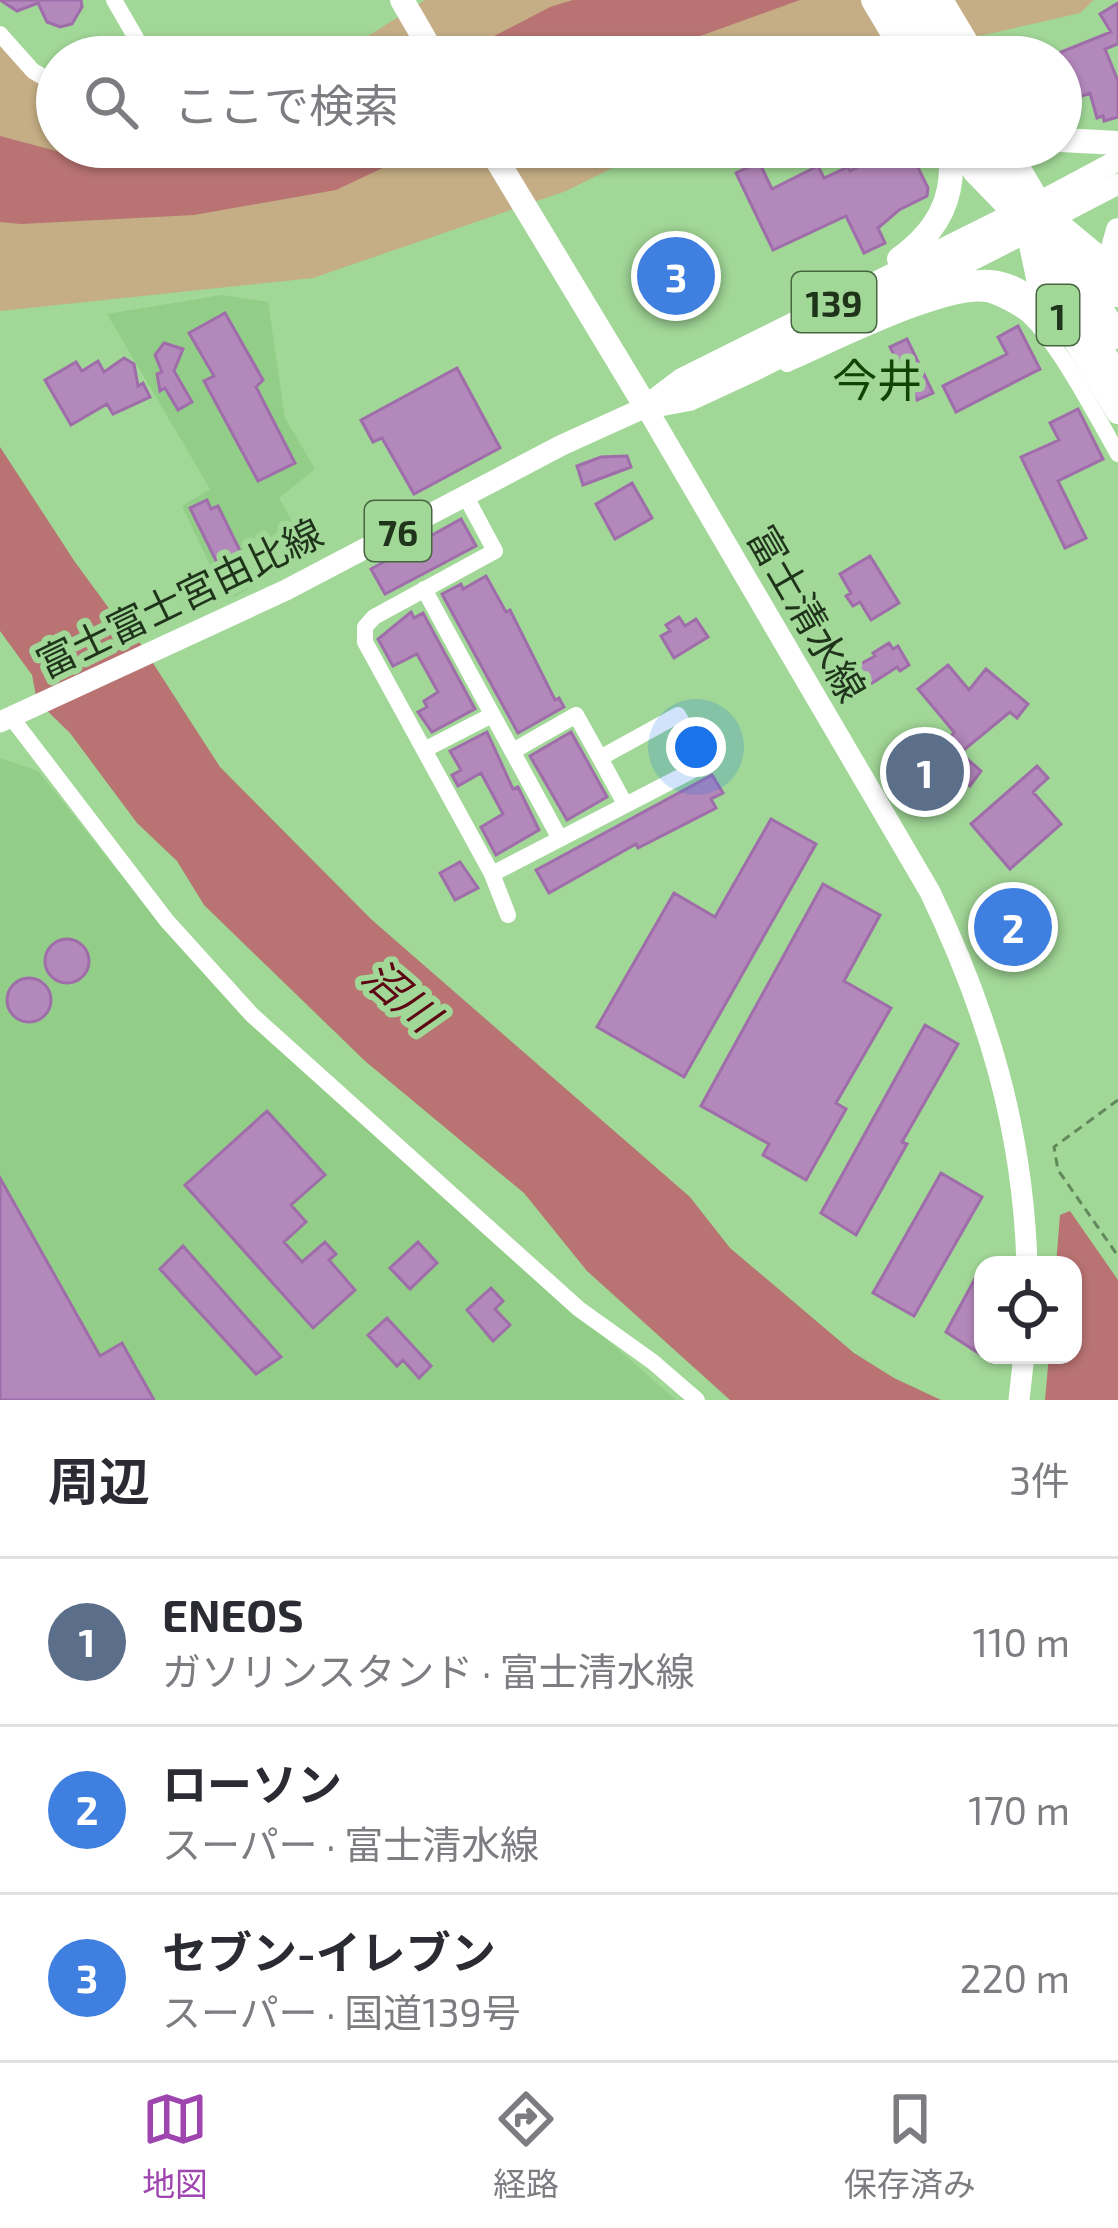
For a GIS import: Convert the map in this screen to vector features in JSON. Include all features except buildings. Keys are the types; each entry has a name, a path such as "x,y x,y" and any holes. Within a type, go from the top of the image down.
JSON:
{"highway":[{"path":"873,0 894,36"},
{"path":"895,0 916,36"},
{"path":"919,0 950,36"},
{"path":"941,0 957,36"},
{"path":"405,6 423,36"},
{"path":"1082,141 1118,143"},
{"path":"501,168 646,407"},
{"path":"862,300 938,224 949,200 952,168"},
{"name":"1","path":"975,168 995,196 1070,229 1093,253 1116,292"},
{"name":"1","path":"994,168 1118,377"},
{"name":"1","path":"1018,168 1118,337"},
{"name":"1","path":"1030,168 1035,184 1038,278 1118,412"},
{"name":"139","path":"646,407 682,380 862,300 1033,216"},
{"name":"1","path":"1116,292 1112,248 1118,230"},
{"name":"1","path":"862,300 970,282 1005,281 1029,295 1069,334"},
{"name":"139","path":"646,407 689,399 754,369 862,300"}],"main road":[{"path":"1033,216 1118,160"},
{"path":"1033,216 1118,184"},
{"name":"富士富士宮由比線","path":"8,713 286,590 646,407"},
{"name":"富士清水線","path":"646,407 930,892 959,953 994,1048 1012,1126 1026,1217 1027,1256"},
{"path":"1019,1400 1023,1364"}],"street":[{"path":"113,0 134,36"},
{"path":"0,34 36,73"},
{"path":"754,369 785,365 959,296 986,294 1028,315 1088,400 1118,454"},
{"path":"465,495 496,551 374,617 365,627 365,642 492,874 508,915"},
{"path":"424,589 559,837"},
{"path":"8,713 167,921 252,1015 579,1309 697,1400"},
{"path":"513,751 576,715 625,804"},
{"path":"492,874 705,764 678,715 600,758"},
{"path":"424,750 492,716"}],"path":[{"path":"1118,1100 1054,1147 1058,1170 1118,1256"}],"shaded area":[{"path":"425,0 1094,0 1080,13 976,36 368,36"},
{"path":"0,42 36,78 36,168 613,168 566,191 313,278 0,311"},
{"path":"222,295 268,302 285,418 315,469 279,498 310,554 227,601 182,506 210,489 107,314"},
{"path":"0,758 38,771 153,915 676,1400 0,1400"}],"water":[{"path":"573,0 800,0 700,36 494,36"},
{"path":"0,136 36,146 36,168 383,168 336,190 194,215 0,222"},
{"name":"沼川","path":"0,447 75,562 140,643 220,767 372,920 690,1197 730,1248 854,1353 941,1400 730,1400 587,1271 524,1193 365,1061 204,905 177,861 137,823 70,733 37,701 32,675 0,631"},
{"path":"1070,1211 1118,1280 1118,1400 1045,1400 1048,1364 1082,1364 1082,1256 1057,1256 1060,1215"}],"place":[{"name":"セブン-イレブン","path":"676,276"},
{"name":"ENEOS","path":"925,772"},
{"name":"ローソン","path":"1013,927"}],"district":[{"name":"今井","path":"877,379"}]}
